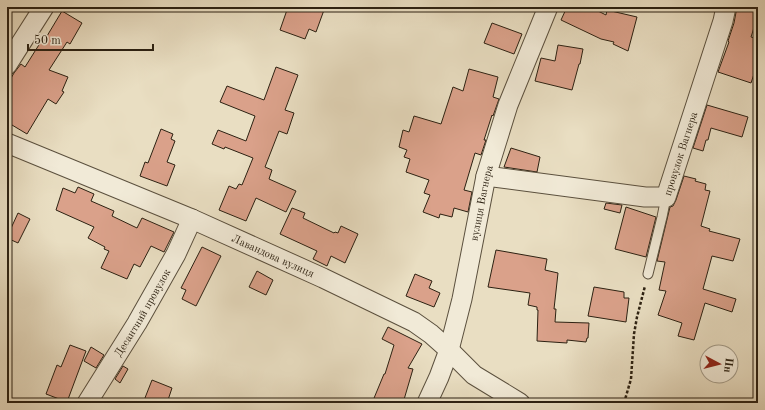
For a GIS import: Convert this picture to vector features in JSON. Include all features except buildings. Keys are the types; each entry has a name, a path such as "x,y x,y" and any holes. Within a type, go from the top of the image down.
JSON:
{"street":[{"path":"7,65 44,7"},
{"name":"вулиця Вагнера","path":"427,403 449,350 462,299 486,176 508,105 548,7"},
{"name":"провулок Вагнера","path":"486,176 645,197 666,197 723,21 726,7"},
{"name":"Лавандова вулиця","path":"7,143 192,219 324,278 414,322 431,334 449,350 474,376 520,403"},
{"name":"Десантний провулок","path":"86,403 137,323 176,254 192,219"}],"lane":[{"path":"648,274 666,197"}],"path":[{"path":"624,403 631,379 634,334 637,316 648,274"}]}
